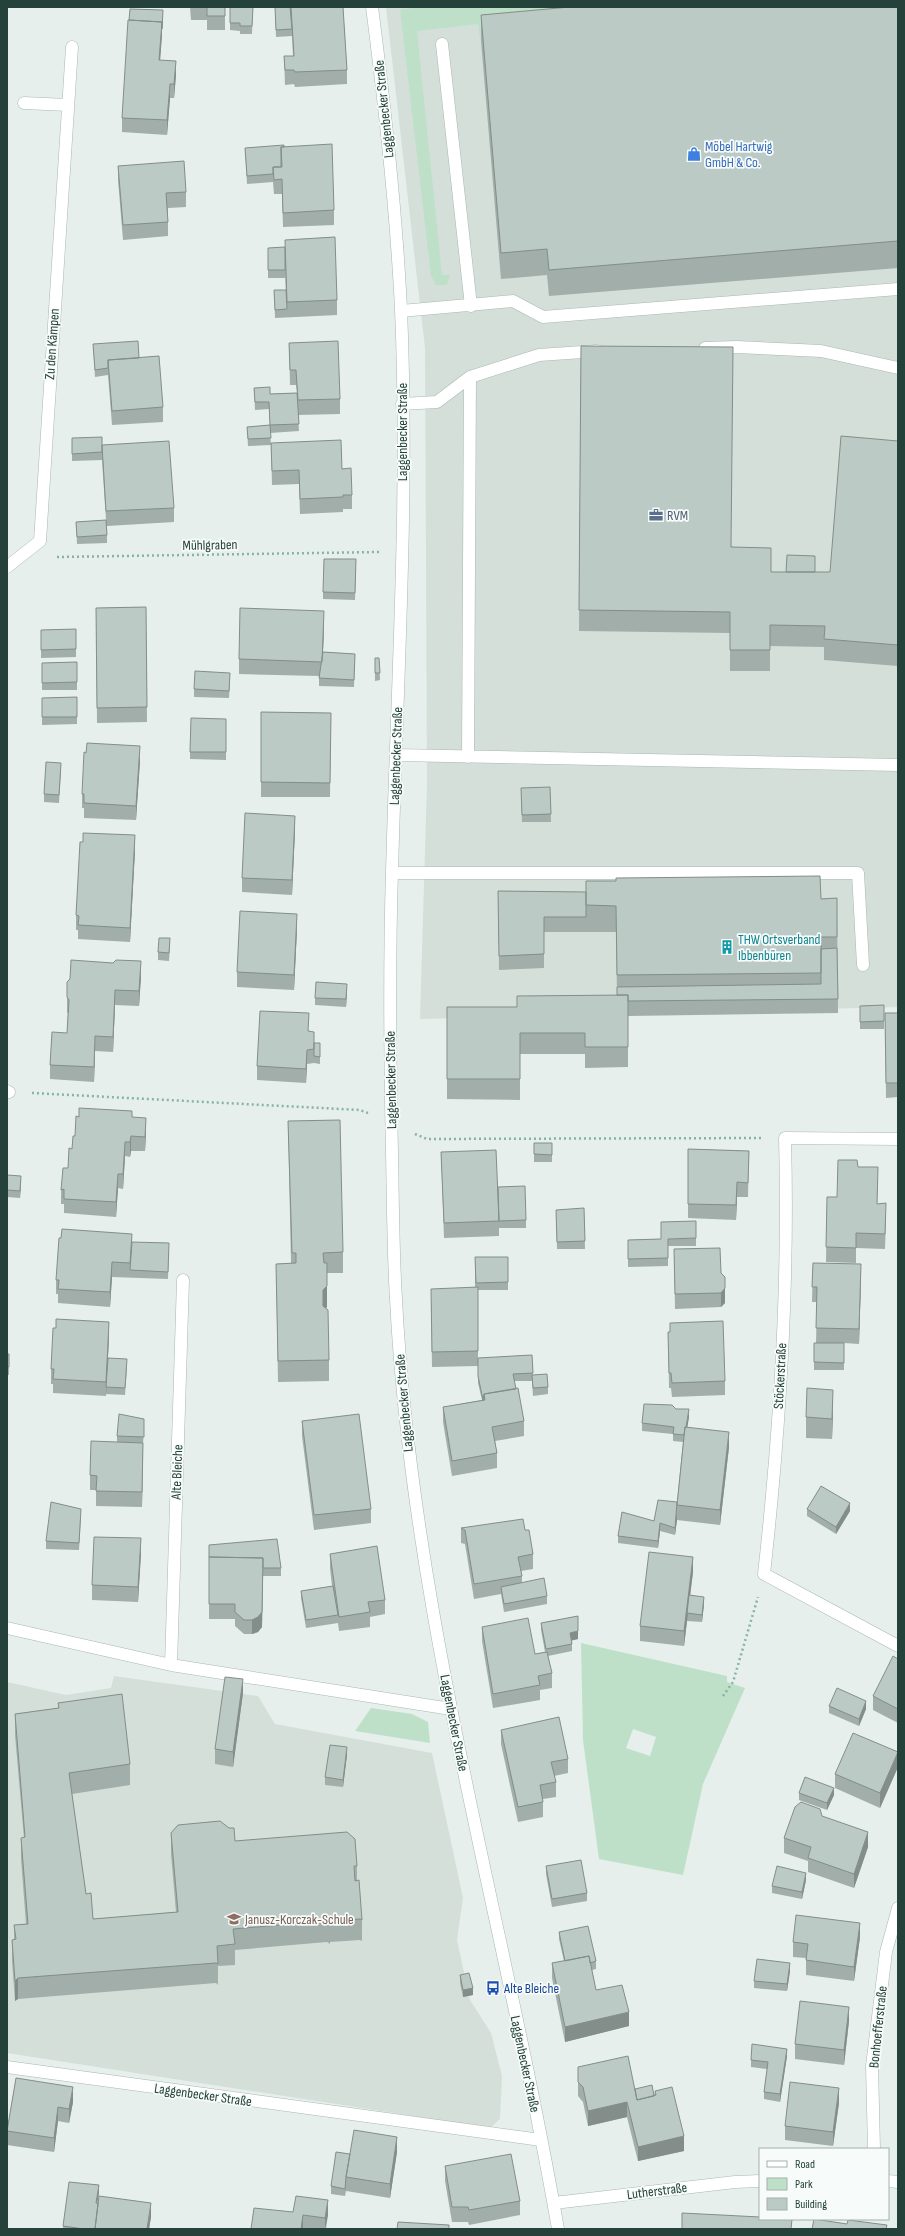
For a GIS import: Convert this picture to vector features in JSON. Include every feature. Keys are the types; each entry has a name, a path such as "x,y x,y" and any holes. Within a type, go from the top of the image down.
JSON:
{"street":[{"name":"Laggenbecker Straße","path":"372,7 384,102 401,311 402,552 392,873 392,1124 395,1282 402,1391 414,1496 451,1709 542,2140 558,2229"},
{"path":"442,44 471,306"},
{"name":"Zu den Kämpen","path":"7,567 40,541 72,48"},
{"path":"24,103 68,105"},
{"path":"401,311 471,306 513,301 543,317 898,289"},
{"path":"690,348 737,347 821,351 898,368"},
{"path":"402,404 437,402 470,377 539,355 612,350"},
{"path":"468,757 470,377"},
{"path":"396,755 898,765"},
{"path":"392,873 858,873 863,965"},
{"path":"785,1138 898,1139"},
{"name":"Stöckerstraße","path":"764,1574 776,1474 783,1316 786,1182 785,1138"},
{"name":"Alte Bleiche","path":"171,1664 183,1280"},
{"path":"764,1574 898,1646"},
{"path":"7,1628 171,1664 451,1709"},
{"name":"Bonhoefferstraße","path":"874,2148 872,2066 886,1952 898,1908"},
{"name":"Laggenbecker Straße","path":"7,2068 542,2140"},
{"name":"Lutherstraße","path":"554,2203 735,2182 759,2181"}],"path":[{"name":"Mühlgraben","path":"18,558 402,552"},
{"path":"8,1092 360,1110 427,1139 785,1138"},
{"path":"723,1696 734,1682 764,1574"}],"shaded area":[{"path":"386,7 898,7 898,1007 420,1019 427,783 425,348"},
{"name":"Janusz-Korczak-Schule","path":"114,1676 258,1696 275,1724 432,1753 463,1898 457,1940 470,2000 491,2033 502,2076 500,2119 490,2128 7,2053 7,1682 66,1695 111,1688"}],"green space":[{"path":"418,7 802,7 803,10 480,39 478,24 417,31 442,275 450,275 447,285 436,285 431,276 400,10"},
{"path":"581,1643 727,1676 727,1682 745,1688 703,1784 683,1875 599,1859 583,1740","holes":["633,1729 656,1737 650,1756 626,1748"]},
{"path":"371,1708 412,1714 428,1722 430,1743 355,1731"}],"building":[{"path":"207,7 225,7 225,16 207,16"},
{"path":"230,7 253,7 252,26 240,26 240,23 230,23"},
{"path":"275,7 290,7 292,29 276,30"},
{"path":"291,7 343,7 347,70 295,72 294,70 285,70 284,56 294,56"},
{"name":"Möbel Hartwig GmbH & Co.","path":"570,7 898,7 898,241 549,270 547,249 501,253 481,15"},
{"path":"130,9 163,10 162,29 162,22 129,20"},
{"path":"128,20 162,22 159,60 176,61 174,84 170,84 167,120 122,118"},
{"path":"332,144 334,210 283,213 282,179 274,180 273,167 282,167 281,147"},
{"path":"284,145 284,147 281,147 281,167 273,167 273,174 247,176 245,148"},
{"path":"184,161 186,192 166,193 168,222 123,225 118,166"},
{"path":"335,237 337,300 287,302 285,240"},
{"path":"285,247 285,270 268,270 268,248"},
{"path":"274,290 286,290 287,309 275,310"},
{"path":"138,341 139,358 108,360 108,368 95,370 93,344"},
{"path":"338,341 340,399 298,400 296,370 290,370 289,343"},
{"name":"RVM","path":"581,346 733,347 731,547 771,548 771,572 830,572 841,436 898,441 898,645 824,639 825,626 770,625 770,650 730,650 730,612 579,610"},
{"path":"159,356 163,407 112,411 108,360"},
{"path":"270,387 270,394 297,393 299,424 270,425 269,402 255,402 254,388"},
{"path":"270,425 271,438 248,439 247,427"},
{"path":"102,437 102,452 72,454 72,438"},
{"path":"341,440 342,469 351,468 352,495 343,495 343,497 300,499 299,470 272,471 271,443"},
{"path":"169,441 174,508 106,511 102,445"},
{"path":"106,520 107,535 77,537 76,522"},
{"path":"787,555 815,556 815,572 786,572"},
{"path":"324,559 356,559 355,593 323,592"},
{"path":"146,607 147,707 97,708 96,608"},
{"path":"240,608 324,611 322,662 239,659"},
{"path":"76,629 76,649 41,650 41,630"},
{"path":"323,652 355,654 354,680 319,678"},
{"path":"375,658 379,658 380,673 375,673"},
{"path":"77,662 77,682 42,683 42,663"},
{"path":"195,671 230,673 229,691 194,689"},
{"path":"77,697 77,717 42,717 42,698"},
{"path":"261,712 331,713 330,783 261,782"},
{"path":"191,718 226,719 226,752 190,752"},
{"path":"87,743 140,746 136,806 84,803 84,794 82,794 84,752 86,753"},
{"path":"46,762 61,763 59,795 44,794"},
{"path":"550,787 551,814 522,815 521,788"},
{"path":"245,813 295,816 292,880 242,878"},
{"path":"83,833 135,835 130,928 78,925 79,916 76,915 80,842 83,842"},
{"name":"THW Ortsverband Ibbenbüren","path":"820,876 821,899 837,898 837,937 821,937 821,973 617,975 616,906 586,905 586,881 616,881 616,878"},
{"path":"498,891 586,892 586,917 544,917 544,954 499,956"},
{"path":"240,911 297,914 294,975 237,972"},
{"path":"159,938 170,938 169,953 158,952"},
{"path":"837,948 838,999 628,1001 628,995 617,995 617,987 821,984 821,949"},
{"path":"71,960 113,963 116,960 141,961 139,991 115,990 113,1037 95,1036 94,1067 50,1065 52,1032 67,1033 69,1000 67,997 67,982 70,979"},
{"path":"316,982 347,984 346,999 315,998"},
{"path":"628,995 628,1047 585,1047 585,1033 520,1033 520,1079 447,1079 447,1007 517,1007 517,996"},
{"path":"884,1005 884,1021 860,1022 860,1006"},
{"path":"260,1011 309,1013 308,1031 314,1032 314,1049 307,1050 306,1069 257,1066"},
{"path":"885,1013 898,1013 898,1083 886,1083"},
{"path":"314,1043 320,1043 320,1057 314,1056"},
{"path":"79,1108 132,1111 132,1117 146,1118 145,1137 131,1136 130,1142 125,1142 123,1174 118,1174 116,1202 64,1199 64,1189 61,1190 63,1168 68,1168 69,1148 72,1149 73,1136 75,1136 76,1116 79,1117"},
{"path":"340,1120 343,1252 323,1253 324,1263 327,1263 327,1286 323,1290 323,1306 328,1310 329,1360 278,1361 276,1264 296,1263 296,1253 292,1253 288,1121"},
{"path":"534,1143 552,1143 552,1155 534,1154"},
{"path":"688,1149 749,1151 748,1183 737,1182 736,1205 688,1204"},
{"path":"496,1150 499,1221 444,1223 441,1152"},
{"path":"838,1160 857,1160 858,1167 878,1167 877,1204 886,1203 885,1234 856,1233 856,1248 826,1247 827,1197 837,1197"},
{"path":"7,1175 21,1176 20,1191 7,1190"},
{"path":"525,1186 526,1220 499,1221 498,1187"},
{"path":"584,1208 585,1241 557,1242 556,1210"},
{"path":"696,1221 696,1238 668,1239 668,1258 628,1259 628,1240 661,1239 661,1222"},
{"path":"62,1229 132,1234 130,1263 112,1262 110,1292 58,1289 59,1280 56,1280 59,1238 61,1238"},
{"path":"132,1242 169,1243 168,1272 130,1270"},
{"path":"720,1248 721,1273 725,1277 725,1288 721,1293 675,1294 674,1249"},
{"path":"475,1257 508,1257 508,1282 476,1283"},
{"path":"813,1263 861,1264 859,1329 816,1328 817,1287 812,1287"},
{"path":"478,1287 478,1351 432,1352 431,1289"},
{"path":"56,1319 109,1322 106,1382 53,1379 54,1369 51,1369 53,1328 56,1328"},
{"path":"723,1321 725,1381 672,1383 671,1373 669,1373 668,1332 670,1332 670,1323"},
{"path":"814,1343 844,1343 844,1363 814,1362"},
{"path":"7,1354 9,1354 9,1367 7,1367"},
{"path":"532,1355 533,1373 513,1374 516,1389 484,1394 483,1400 478,1376 478,1358"},
{"path":"108,1358 127,1359 125,1388 106,1387"},
{"path":"547,1374 548,1387 533,1388 532,1375"},
{"path":"518,1388 524,1421 492,1427 497,1453 452,1461 443,1407 485,1400 484,1394"},
{"path":"807,1388 833,1390 832,1419 806,1417"},
{"path":"644,1404 672,1405 676,1409 689,1409 684,1435 673,1434 674,1427 642,1423"},
{"path":"119,1414 144,1419 144,1437 117,1436"},
{"path":"359,1414 371,1509 314,1515 302,1421"},
{"path":"685,1427 729,1432 720,1510 677,1505"},
{"path":"91,1441 143,1443 142,1492 96,1491 97,1476 90,1475"},
{"path":"821,1486 850,1503 836,1527 807,1509"},
{"path":"658,1500 677,1502 675,1528 660,1523 658,1541 618,1536 622,1512 654,1521"},
{"path":"51,1502 81,1509 79,1543 46,1541"},
{"path":"523,1519 525,1530 529,1530 533,1554 518,1557 522,1576 474,1584 465,1530 461,1528"},
{"path":"94,1537 141,1538 138,1587 92,1585"},
{"path":"277,1539 281,1568 263,1568 263,1558 209,1557 209,1545"},
{"path":"377,1546 385,1600 368,1602 370,1612 339,1617 330,1554"},
{"path":"649,1552 693,1557 684,1631 640,1626"},
{"path":"209,1557 263,1558 262,1612 258,1617 252,1620 244,1620 235,1612 235,1604 209,1604"},
{"path":"544,1578 547,1596 504,1604 501,1587"},
{"path":"333,1586 338,1615 306,1620 301,1591"},
{"path":"689,1595 704,1597 702,1615 687,1613"},
{"path":"578,1616 578,1631 570,1633 572,1644 546,1649 541,1623"},
{"path":"528,1618 535,1654 547,1652 552,1673 538,1676 540,1685 493,1694 482,1627"},
{"path":"893,1656 898,1659 898,1709 873,1696"},
{"path":"225,1677 243,1679 233,1752 215,1749"},
{"path":"837,1688 866,1701 859,1719 829,1706"},
{"name":"Janusz-Korczak-Schule","path":"122,1694 130,1764 69,1773 86,1894 91,1893 93,1919 178,1912 171,1833 178,1825 220,1821 229,1828 234,1828 235,1841 347,1832 355,1839 357,1866 354,1866 355,1881 359,1880 362,1920 329,1921 330,1923 327,1921 233,1929 235,1944 217,1946 218,1964 18,1978 15,1981 12,1940 16,1939 14,1925 28,1924 21,1838 25,1837 15,1714 59,1708 58,1703"},
{"path":"559,1717 568,1759 551,1762 556,1782 540,1785 543,1802 518,1807 501,1730"},
{"path":"853,1733 898,1752 880,1793 835,1774"},
{"path":"330,1745 347,1747 343,1780 325,1777"},
{"path":"805,1777 834,1788 827,1803 799,1793"},
{"path":"801,1802 820,1809 822,1816 868,1832 854,1874 808,1858 811,1847 784,1838 795,1807"},
{"path":"581,1860 587,1893 552,1899 546,1866"},
{"path":"777,1866 806,1873 802,1892 772,1886"},
{"path":"796,1915 860,1923 854,1967 806,1960 808,1944 793,1942"},
{"path":"588,1926 596,1961 590,1963 589,1956 565,1961 559,1932"},
{"path":"589,1956 596,1990 622,1985 629,2012 565,2027 552,1963"},
{"path":"757,1959 790,1963 787,1984 754,1981"},
{"path":"469,1973 473,1988 463,1990 460,1975"},
{"path":"800,2001 849,2007 844,2050 795,2044"},
{"path":"752,2044 787,2049 780,2094 764,2092 768,2062 751,2060"},
{"path":"628,2056 637,2100 656,2095 655,2091 672,2087 684,2136 638,2147 627,2102 588,2111 583,2087 578,2082 578,2067"},
{"path":"16,2078 73,2087 69,2109 58,2107 54,2138 7,2131"},
{"path":"790,2082 839,2088 833,2132 785,2126"},
{"path":"652,2085 654,2096 637,2100 635,2089"},
{"path":"354,2130 397,2137 390,2184 346,2177"},
{"path":"336,2152 350,2154 345,2189 331,2186"},
{"path":"511,2154 520,2201 469,2210 468,2207 452,2207 445,2166"},
{"path":"69,2182 99,2185 96,2203 98,2203 95,2229 63,2226"},
{"path":"99,2196 151,2203 147,2229 95,2229"},
{"path":"296,2196 328,2200 325,2218 303,2215 301,2229 251,2229 254,2208 293,2212"},
{"path":"682,2213 759,2217 759,2220 792,2220 791,2229 682,2229"},
{"path":"814,2220 847,2224 848,2220 887,2225 886,2229 812,2229"},
{"path":"398,2222 449,2225 449,2229 397,2229"}],"place":[{"name":"Möbel Hartwig GmbH & Co.","path":"694,154"},
{"name":"RVM","path":"656,515"},
{"name":"THW Ortsverband Ibbenbüren","path":"727,947"},
{"name":"Janusz-Korczak-Schule","path":"234,1919"},
{"name":"Alte Bleiche","path":"493,1988"}]}
